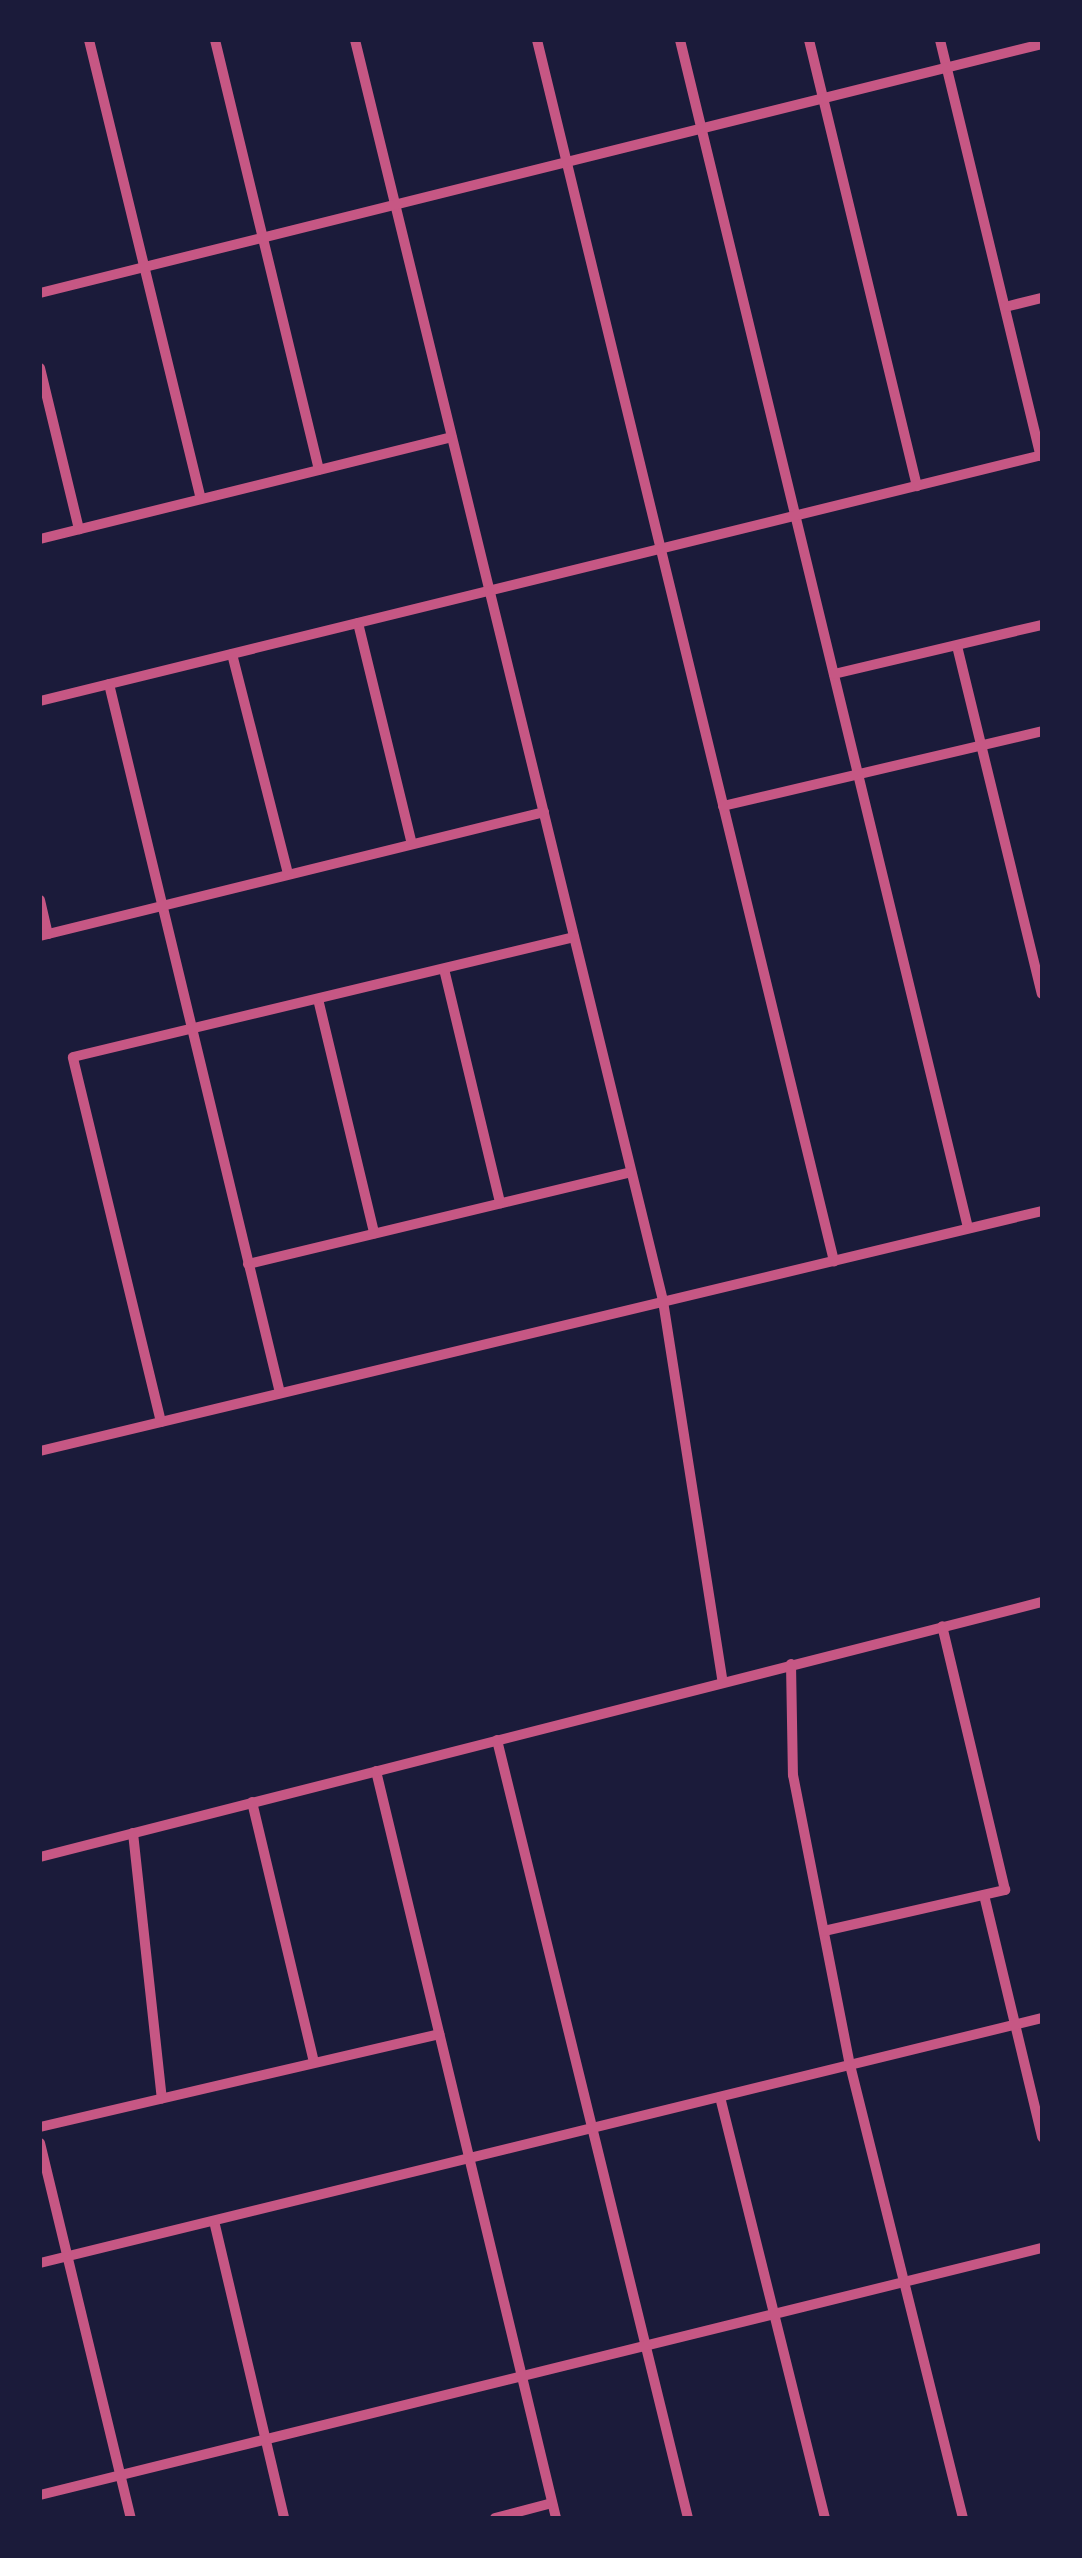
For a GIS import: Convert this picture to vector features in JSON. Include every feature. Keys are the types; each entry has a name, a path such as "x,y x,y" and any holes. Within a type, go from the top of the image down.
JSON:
{"street":[{"path":"90,40 201,499"},
{"path":"215,40 319,470"},
{"path":"355,40 663,1301 723,1682"},
{"path":"537,40 834,1261"},
{"path":"680,40 968,1228"},
{"path":"809,40 917,486"},
{"path":"40,701 1041,456 940,40"},
{"path":"40,293 1042,44"},
{"path":"1005,307 1042,298"},
{"path":"40,368 79,530"},
{"path":"40,539 452,437"},
{"path":"358,623 411,841"},
{"path":"834,674 1042,625"},
{"path":"958,646 1042,994"},
{"path":"232,654 288,873"},
{"path":"109,684 280,1394"},
{"path":"723,806 1042,731"},
{"path":"40,900 44,935 411,841 544,812"},
{"path":"161,1422 73,1057 574,937"},
{"path":"444,968 500,1203"},
{"path":"318,999 374,1234"},
{"path":"248,1264 631,1172"},
{"path":"40,1451 1042,1211"},
{"path":"40,1856 1042,1602"},
{"path":"824,1931 1005,1890 942,1626"},
{"path":"791,1664 793,1774 850,2065 963,2518"},
{"path":"497,1740 688,2518"},
{"path":"376,1771 556,2518"},
{"path":"252,1802 314,2062"},
{"path":"133,1833 162,2098"},
{"path":"984,1895 1042,2137"},
{"path":"40,2263 1042,2018"},
{"path":"40,2127 440,2034"},
{"path":"720,2097 825,2518"},
{"path":"40,2144 130,2518"},
{"path":"214,2221 284,2518"},
{"path":"40,2495 1042,2248"},
{"path":"495,2518 552,2503"}]}
